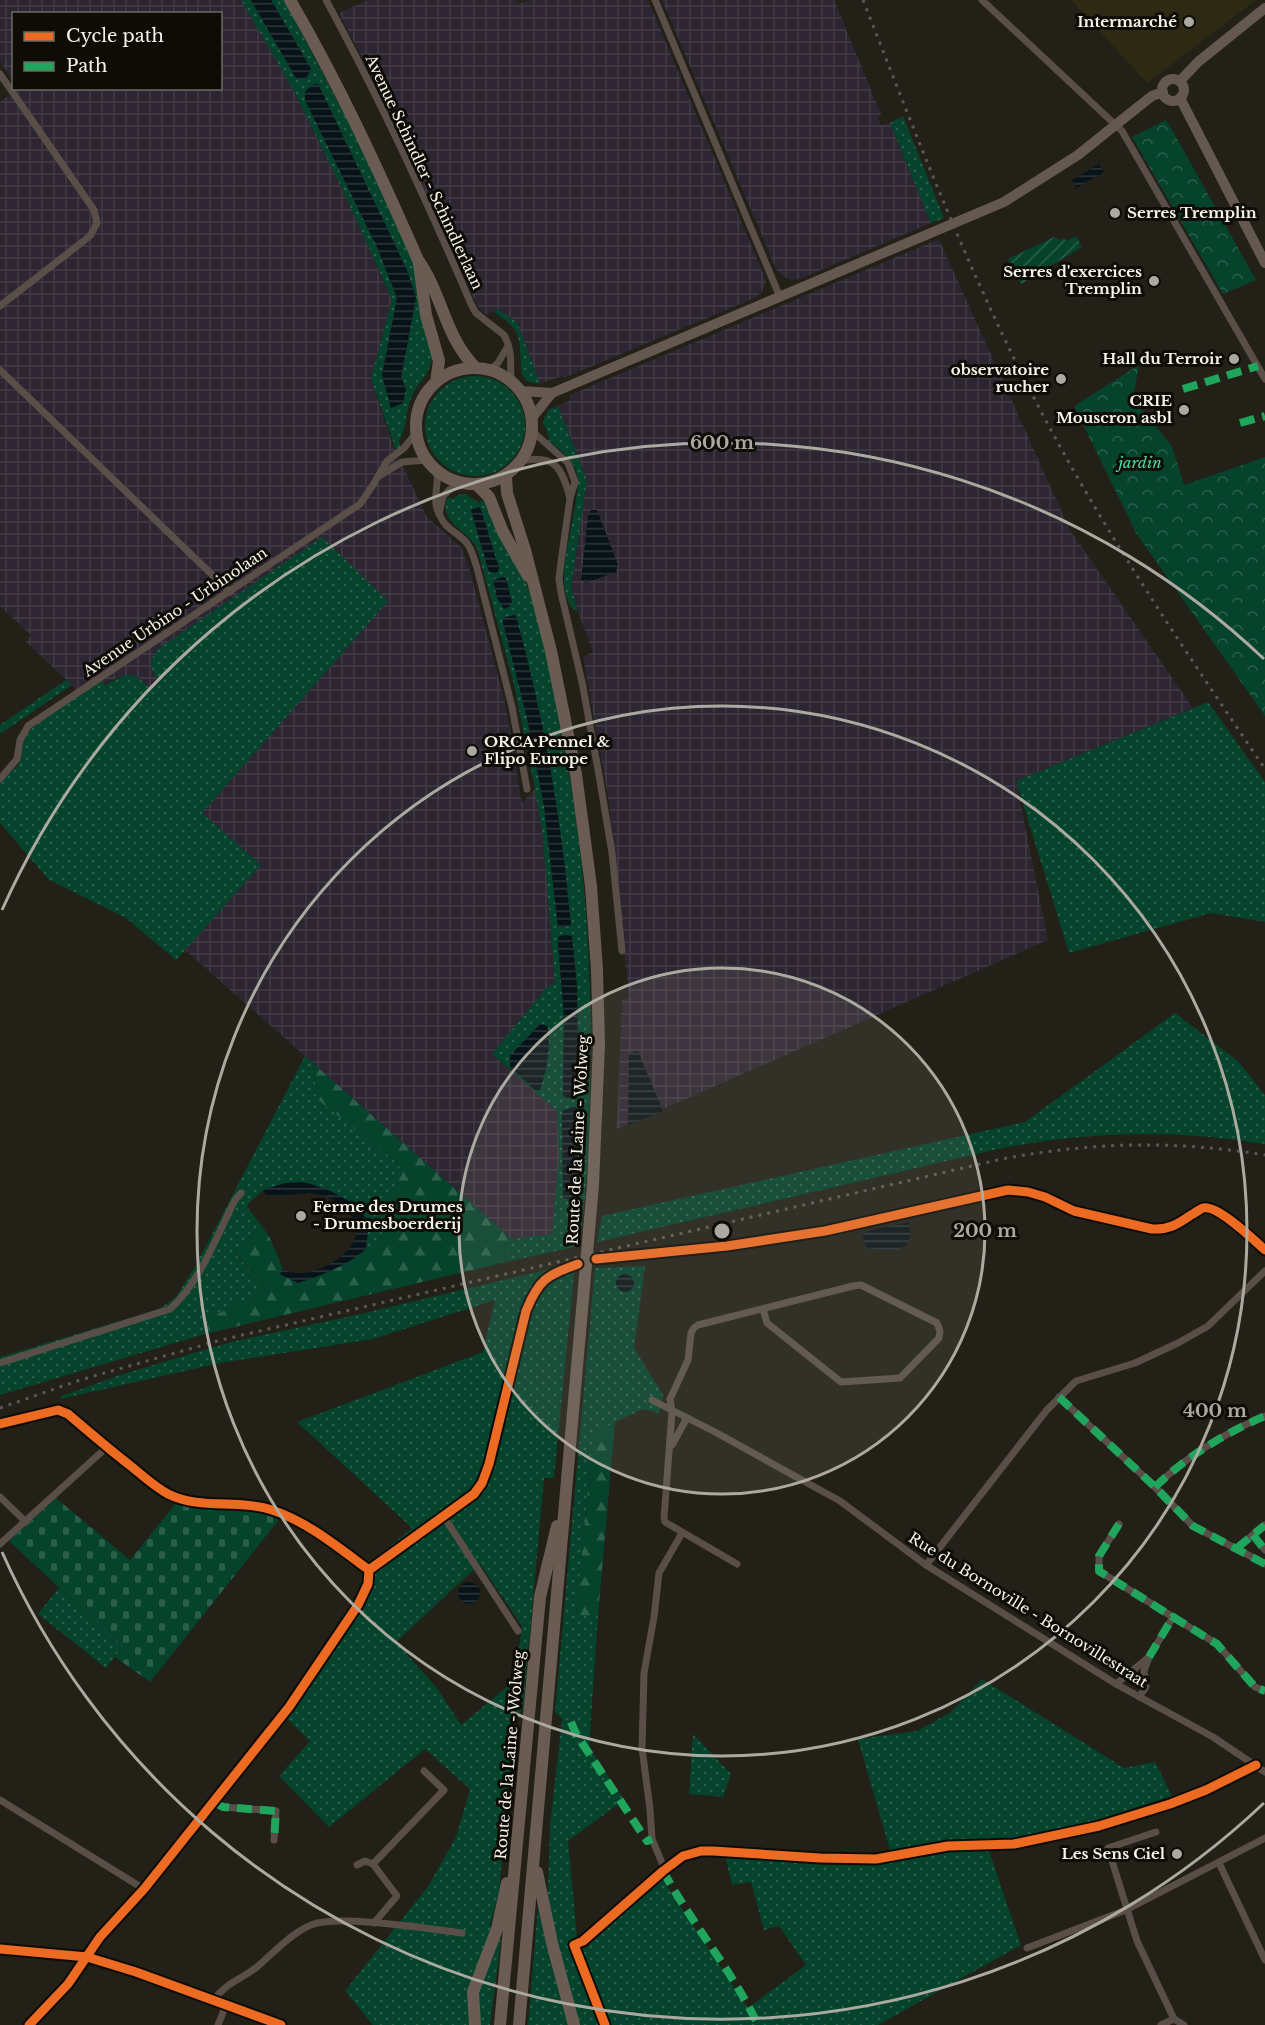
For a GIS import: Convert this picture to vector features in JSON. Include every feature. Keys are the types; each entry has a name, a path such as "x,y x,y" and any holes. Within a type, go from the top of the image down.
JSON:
{"highway":[{"path":"290,0 329,69 362,136 418,260 428,274 454,341 461,353 476,368"},
{"path":"418,260 426,315 439,361 436,382"},
{"path":"476,368 490,370 511,381 521,391 528,404 532,425 529,447 521,461 506,475 493,481 476,484 458,482 437,471 427,460 420,447 416,433 421,402 436,382 458,370 476,368"},
{"name":"Route de la Laine - Wolweg","path":"506,475 507,493 551,651 576,774 591,886 597,970 598,1044 593,1185 519,2025"},
{"path":"476,484 489,497 515,556 534,586"},
{"name":"Route de la Laine - Wolweg","path":"500,2025 540,1598 566,1491"},
{"path":"534,1861 552,1943 574,2025"},
{"path":"475,2025 473,1992 497,1929 506,1886 514,1865"}],"main road":[{"path":"1180,81 1198,62 1265,8"},
{"path":"1173,79 1180,81 1185,89 1180,99 1170,100 1163,92 1163,86 1167,81 1173,79"},
{"path":"521,391 552,393 1004,202 1078,155 1152,96 1163,92"},
{"path":"1180,99 1265,263"},
{"path":"532,425 552,393"},
{"path":"0,1949 87,1957 136,1972 281,2025"}],"street":[{"name":"Avenue Schindler - Schindlerlaan","path":"326,0 404,152 471,304 476,313 504,335 508,346"},
{"path":"655,0 780,297"},
{"path":"982,0 1122,131 1265,379"},
{"path":"0,74 94,210 98,223 90,236 0,306"},
{"path":"490,370 498,363 508,346 512,352 511,381"},
{"path":"0,370 230,592"},
{"path":"532,425 568,463 575,482 570,498 559,579 582,682 599,775 612,853 622,951"},
{"name":"Avenue Urbino - Urbinolaan","path":"0,779 16,759 20,740 28,726 360,504 387,461 404,448 416,433"},
{"path":"521,461 541,458 551,461 563,476 570,498"},
{"name":"Avenue Urbino - Urbinolaan","path":"379,476 402,462 427,460"},
{"path":"437,471 436,507 442,522 465,541 475,560 512,707 527,789"},
{"path":"439,514 443,496 458,482"},
{"path":"0,1363 170,1309 183,1297 194,1281 235,1200 241,1193"},
{"path":"1074,1211 1152,1229 1164,1229 1174,1227 1204,1208 1210,1208 1244,1230 1265,1250"},
{"path":"926,1565 1059,1397 1076,1381 1136,1363 1208,1326 1265,1271"},
{"path":"737,1564 682,1533 665,1522 664,1518 672,1412 670,1399 688,1360 691,1333 694,1328 698,1325 763,1309 861,1286 937,1323 940,1331 939,1338 900,1378 841,1382 767,1323 763,1309"},
{"path":"1059,1397 1193,1526 1265,1564"},
{"name":"Rue du Bornoville - Bornovillestraat","path":"652,1400 840,1501 926,1565 1116,1684 1208,1734 1265,1772"},
{"path":"0,1424 58,1410 68,1414 168,1494 196,1502 271,1509 296,1520 369,1570"},
{"path":"1155,1487 1175,1468 1239,1427 1265,1416"},
{"path":"670,1447 687,1418"},
{"path":"0,1544 107,1447"},
{"path":"29,2025 68,1984 100,1937 144,1889 215,1803 289,1707 358,1605 368,1584 369,1570 474,1494"},
{"path":"0,1497 26,1522"},
{"path":"444,1517 518,1631"},
{"path":"1119,1524 1099,1556 1099,1571 1217,1644 1255,1687 1265,1691"},
{"path":"1237,1548 1265,1525"},
{"path":"665,1870 652,1839 642,1748 644,1673 659,1573 682,1533"},
{"path":"1252,1535 1265,1550"},
{"path":"1139,1697 1146,1687 1144,1671 1149,1657 1173,1617"},
{"path":"1116,1684 1149,1657"},
{"path":"605,2025 574,1945 583,1941 683,1856 701,1851 876,1859 948,1846 1014,1844 1099,1826 1170,1804 1206,1790 1256,1765"},
{"path":"374,1864 444,1790 424,1771"},
{"path":"0,1800 144,1889"},
{"path":"215,1803 223,1807 276,1811 274,1840"},
{"path":"1156,1832 1108,1848 1126,1910 1147,1963 1174,2019 1184,2025"},
{"path":"1027,1948 1126,1910 1265,1838"},
{"path":"357,1866 365,1861 374,1864 397,1896 374,1923"},
{"path":"1219,1863 1265,1960"},
{"path":"214,2000 224,1987 250,1972 309,1926 323,1921 374,1923 462,1933"},
{"path":"218,2025 226,2005"},
{"path":"1161,2025 1174,2019"}],"shaded area":[{"path":"0,0 241,0 294,91 344,193 392,300 371,379 392,443 427,517 461,547 470,571 505,702 522,803 535,789 543,837 555,983 492,1054 557,1111 559,1157 552,1235 512,1239 185,950 260,865 202,813 388,600 152,672 158,680 150,689 137,677 119,677 76,697 72,685 26,642 31,635 0,606 0,102 16,90 222,90 222,12 12,12 12,79 0,61"},
{"path":"251,0 271,0 311,69 306,79 296,78"},
{"path":"367,0 516,0 518,4 530,0 648,0 763,273 766,283 762,291 757,297 564,378 562,376 540,384 517,322 497,309 488,315 481,311 475,301 384,100 339,13"},
{"path":"662,0 834,0 881,114 878,118 881,125 890,123 931,223 800,279 792,280 784,277 777,271"},
{"path":"1071,0 1256,0 1147,83"},
{"path":"318,84 406,268 416,297 401,377 406,389 403,403 391,408 382,375 397,298 378,249 305,100 305,92 311,85"},
{"path":"1099,164 1104,172 1075,189 1072,180"},
{"path":"939,239 1070,530 1193,708 1016,781 1048,940 617,1129 622,1000 629,998 609,803 583,657 593,652 571,587 587,480 558,406 571,400 570,395"},
{"path":"480,507 499,568 497,573 489,572 471,510"},
{"path":"591,510 597,510 618,565 616,572 586,583 581,580 588,516"},
{"path":"506,578 512,602 504,609 497,598 493,580"},
{"path":"514,615 526,654 551,770 563,848 571,926 558,927 544,806 527,718 503,623 503,618"},
{"path":"559,936 572,936 577,987 578,1095 572,1099 563,1095 564,1018 558,942"},
{"path":"541,1023 547,1026 549,1049 540,1090 535,1090 510,1067 510,1056"},
{"path":"638,1051 663,1111 628,1125 629,1053"},
{"path":"576,1107 578,1111 578,1193 572,1200 563,1198 562,1111"},
{"path":"302,1182 330,1191 351,1203 365,1217 368,1230 366,1249 359,1255 334,1269 298,1283 280,1274 283,1269 295,1273 325,1267 350,1248 356,1236 355,1222 345,1209 331,1199 308,1193 270,1196 263,1190 286,1183"},
{"path":"909,1222 909,1240 905,1245 893,1250 867,1248 862,1234"},
{"path":"625,1274 631,1277 634,1283 631,1289 625,1292 619,1289 616,1283 619,1277"},
{"path":"465,1582 473,1582 480,1589 480,1597 473,1604 465,1604 458,1597 458,1589"}],"green space":[{"path":"241,0 251,0 296,78 306,60 271,0 284,0 357,138 413,261 436,359 431,361 427,373 412,396 399,441 401,446 396,450 371,379 392,299 294,91","holes":["318,84 406,268 416,297 401,377 406,389 403,403 391,408 382,375 397,298 378,249 305,100"]},
{"path":"903,116 944,218 931,223 890,123"},
{"path":"1166,120 1256,280 1223,294 1132,137"},
{"path":"1076,236 1082,247 1021,284 1008,259 1054,237 1059,240 1064,238 1066,241"},
{"path":"497,309 517,322 540,384 527,381 522,375 520,346 516,332 494,312"},
{"name":"jardin","path":"1139,365 1133,399 1172,446 1184,485 1265,457 1265,716 1136,533 1074,406"},
{"path":"475,376 494,380 510,391 521,407 525,426 521,445 510,461 494,472 475,476 456,472 440,461 429,445 425,426 429,407 440,391 456,380"},
{"path":"558,406 587,480 571,587 578,612 568,602 564,587 564,569 575,508 577,475 570,460 548,441 549,437 543,422 548,410"},
{"path":"466,494 479,503 484,500 515,558 530,594 545,649 566,755 586,908 590,1063 588,1147 579,1246 510,1261 505,1242 552,1234 559,1157 557,1111 492,1054 547,987 555,983 543,837 513,680 477,548 446,512 445,505 448,497 452,499","holes":["480,507 499,568 489,572 471,510","539,709 560,836 571,926 558,927 544,806 527,718","572,937 577,987 578,1094 566,1098 563,1095 564,1018 558,942","541,1023 540,1090 535,1090 510,1067 510,1056","576,1107 578,1111 578,1193 563,1198 562,1111"]},
{"path":"322,537 388,601 202,813 261,865 176,960 126,918 49,880 0,823 0,783 19,764 24,739 36,724 101,681 105,685 128,674 137,677 150,688 158,680 151,664 159,648"},
{"path":"66,680 72,685 0,734 0,725"},
{"path":"1208,702 1265,782 1265,922 1211,913 1069,953 1016,781"},
{"path":"1175,1013 1238,1061 1265,1095 1265,1144 1164,1134 1098,1136 1032,1143 597,1242 602,1216 1025,1122"},
{"path":"305,1056 313,1063 317,1099 401,1165 381,1238 366,1249 368,1225 361,1212 311,1184 286,1183 263,1190 247,1207 261,1225 236,1255 267,1289 209,1318 205,1334 0,1395 0,1357 159,1309 176,1297 197,1263"},
{"path":"313,1063 512,1239 505,1242 510,1261 205,1334 209,1318 267,1289 236,1254 261,1225 270,1238 283,1269 280,1274 298,1283 341,1264 381,1238 400,1165 317,1099"},
{"path":"575,1263 554,1478 544,1478 523,1708 515,1720 499,1893 490,1926 501,1940 490,2025 373,2025 345,1991 429,1885 456,1837 470,1789 425,1749 329,1827 279,1776 310,1741 280,1712 346,1619 371,1562 412,1528 297,1422 483,1352 495,1300 373,1339 220,1363 60,1399 62,1396 120,1375 231,1342","holes":["480,1564 522,1626 515,1680 461,1725 437,1688 396,1642"]},
{"path":"645,1266 634,1348 663,1395 659,1413 643,1409 593,1435 576,1614 598,1616 589,1747 624,1800 568,1841 577,1937 583,1945 661,1877 748,2008 806,1965 779,1926 764,1930 751,1882 732,1885 725,1855 744,1856 745,1846 791,1852 891,1854 858,1739 917,1731 951,1712 982,1679 1124,1768 1155,1762 1172,1796 1017,1846 989,1851 1021,1945 878,2025 528,2025 539,1895 548,1892 550,1825 562,1719 555,1712 595,1268"},
{"path":"615,1422 598,1616 576,1615 593,1435"},
{"path":"56,1498 130,1560 177,1502 273,1512 281,1517 150,1682 115,1657 122,1646 9,1541"},
{"path":"59,1588 123,1646 106,1668 38,1614"},
{"path":"693,1734 731,1774 723,1797 689,1794"}],"railway":[{"path":"863,0 965,252 1035,400 1116,542 1174,634 1265,769"},
{"path":"0,1408 80,1380 221,1340 1002,1159 1069,1149 1133,1145 1198,1147 1265,1155"}],"marked path":[{"path":"1183,389 1258,366"},
{"path":"1240,423 1265,416"},
{"path":"1059,1397 1193,1526 1265,1564"},
{"path":"1155,1487 1207,1447 1265,1416"},
{"path":"1119,1524 1099,1556 1099,1571 1173,1617"},
{"path":"1237,1548 1265,1525"},
{"path":"1253,1535 1265,1550"},
{"path":"1149,1657 1173,1617 1217,1644 1255,1687 1265,1691"},
{"path":"571,1722 576,1734 647,1841 652,1839"},
{"path":"215,1803 223,1807 276,1811 274,1840"},
{"path":"663,1871 736,1985 758,2025"}],"cycle path":[{"path":"596,1259 727,1246 825,1231 1008,1190 1028,1192 1045,1197 1074,1211 1152,1229 1173,1226 1203,1208 1209,1208 1236,1224 1265,1250"},
{"path":"29,2025 68,1984 100,1937 144,1889 289,1707 358,1605 368,1584 369,1570 474,1494 482,1483 489,1464 526,1311 535,1292 545,1280 578,1264"},
{"path":"0,1424 58,1410 68,1414 168,1494 193,1502 246,1505 272,1510 311,1528 369,1570"},
{"path":"605,2025 574,1945 583,1941 683,1856 701,1851 713,1851 876,1859 948,1846 1014,1844 1099,1826 1170,1804 1206,1790 1256,1765"},
{"path":"0,1949 87,1957 136,1972 281,2025"}],"place":[{"name":"Intermarché","path":"1189,22"},
{"name":"Serres Tremplin","path":"1115,213"},
{"name":"Serres d'exercices Tremplin","path":"1154,281"},
{"name":"Hall du Terroir","path":"1234,359"},
{"name":"observatoire rucher","path":"1061,379"},
{"name":"CRIE Mouscron asbl","path":"1184,410"},
{"name":"ORCA Pennel & Flipo Europe","path":"472,751"},
{"name":"Ferme des Drumes - Drumesboerderij","path":"301,1216"},
{"name":"Les Sens Ciel","path":"1177,1854"}]}
